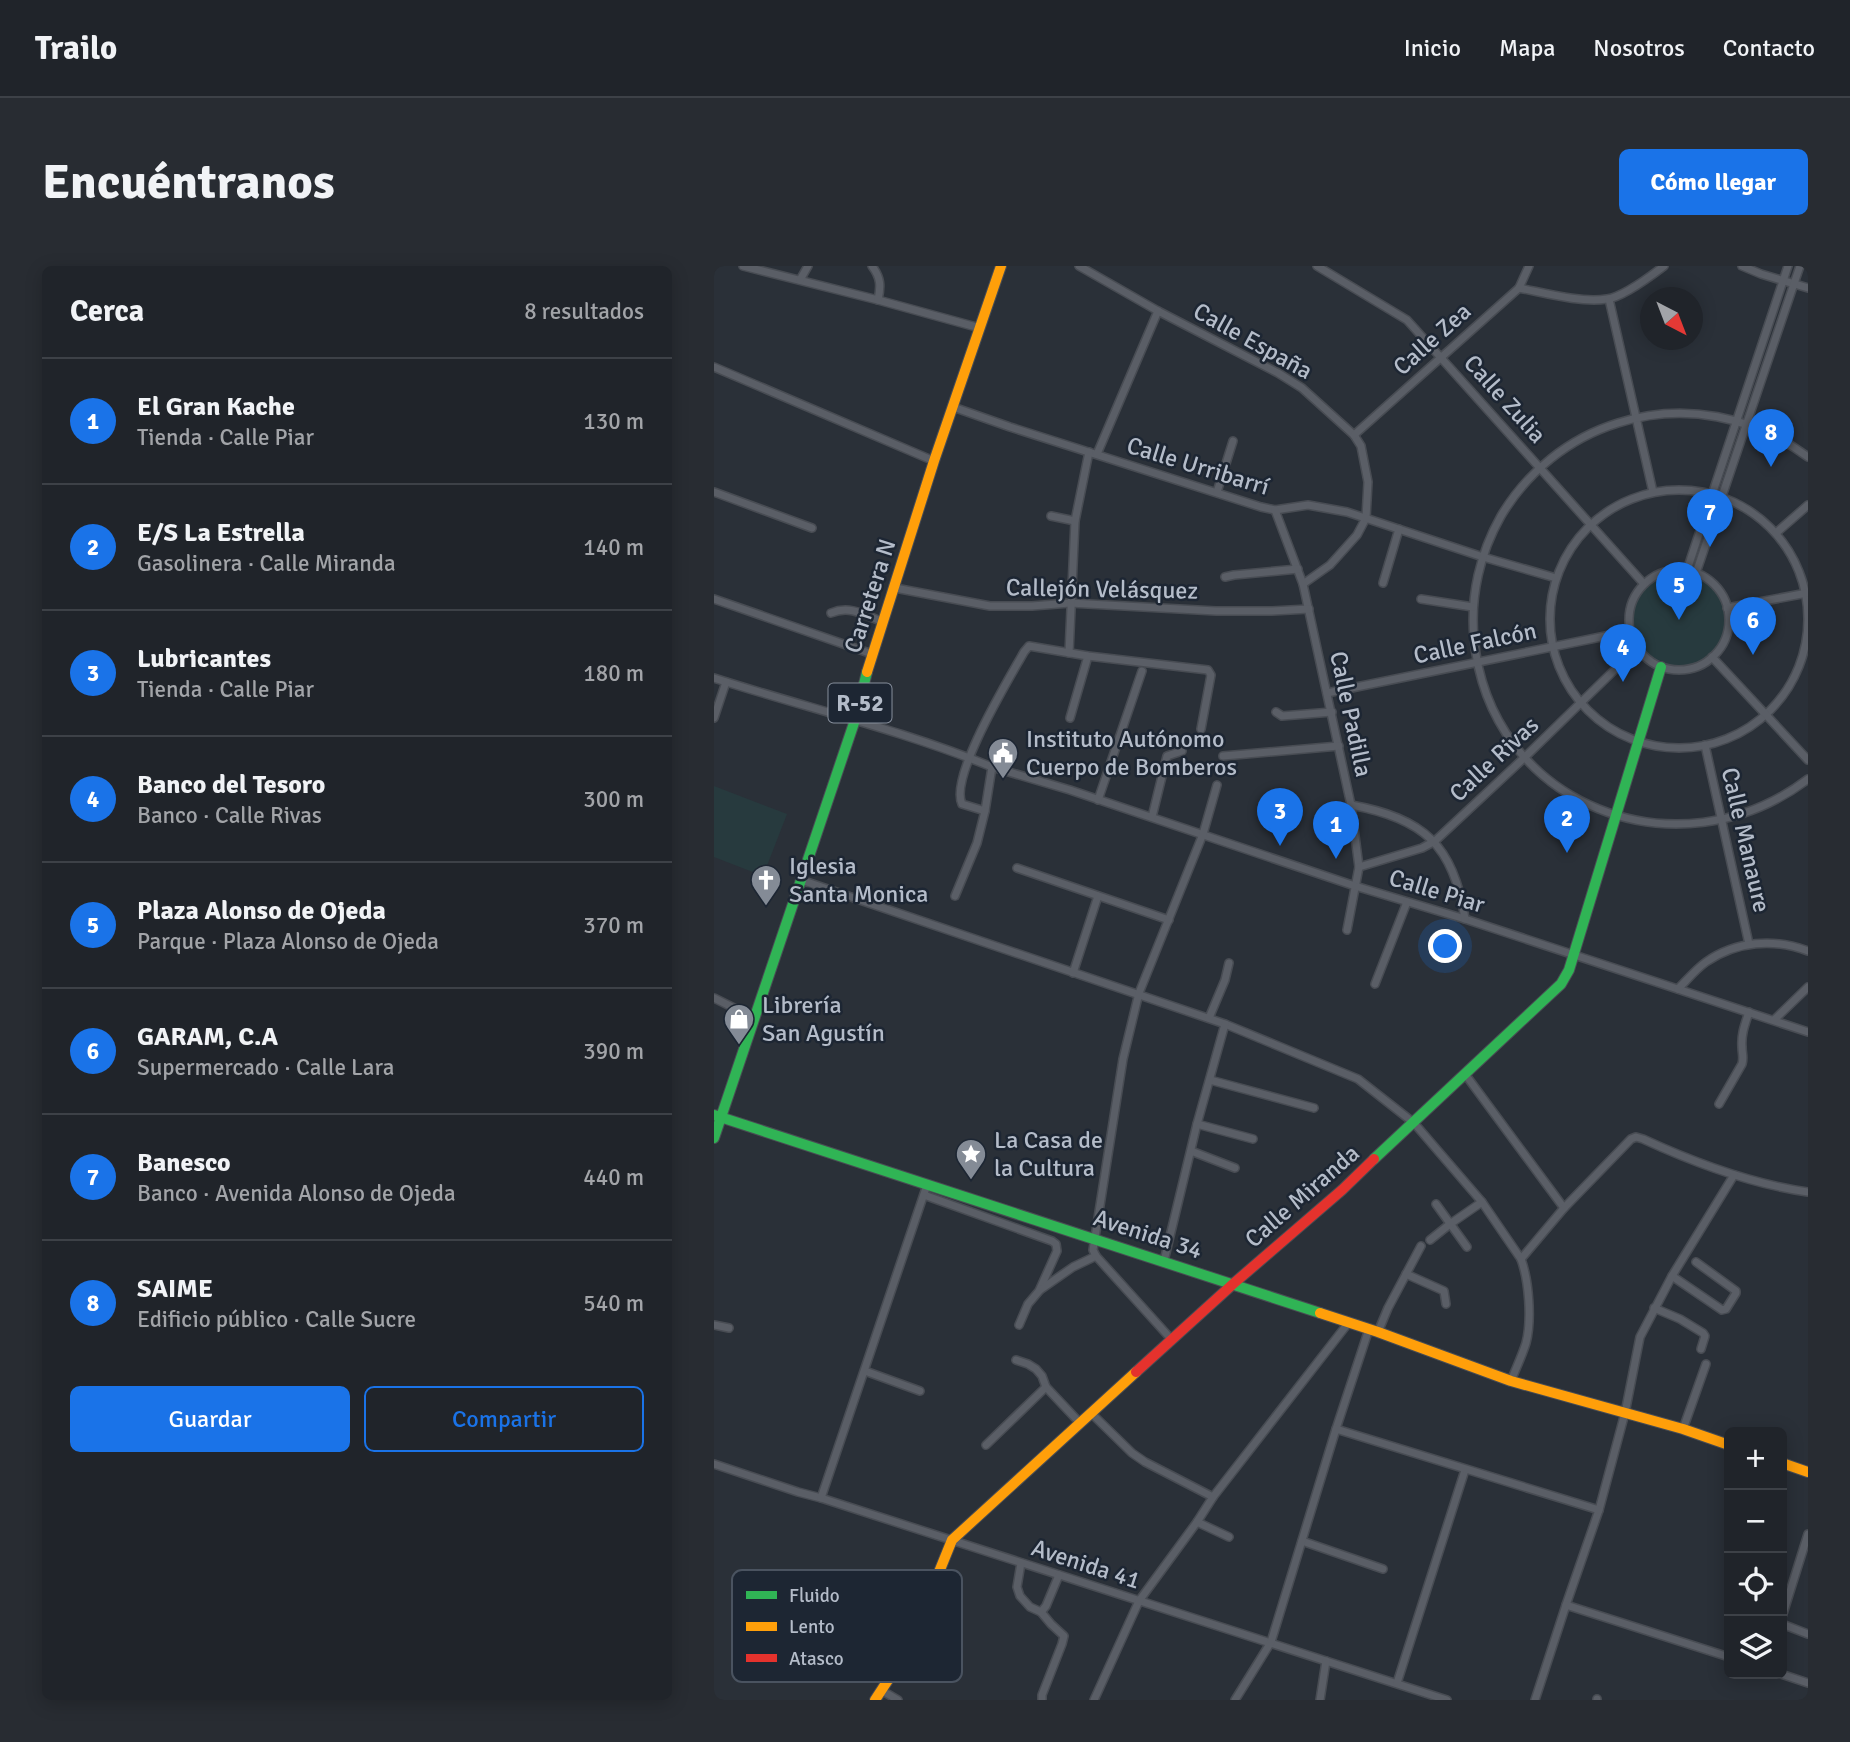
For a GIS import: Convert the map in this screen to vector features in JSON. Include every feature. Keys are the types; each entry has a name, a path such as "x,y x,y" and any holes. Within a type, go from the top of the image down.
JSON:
{"street":[{"path":"743,266 980,328"},
{"path":"800,280 808,266"},
{"path":"872,266 879,275 881,288 878,300"},
{"name":"Carretera N","path":"714,1138 717,1116 754,1018 855,720 934,461 1001,266"},
{"name":"Calle España","path":"1079,266 1302,388 1354,435 1361,446 1368,482 1366,518"},
{"name":"Calle Zulia","path":"1317,266 1407,320 1644,584"},
{"name":"Calle Zea","path":"1354,435 1519,288 1529,266"},
{"path":"1519,288 1578,298 1609,299 1664,266"},
{"path":"1742,266 1808,288"},
{"path":"1687,570 1788,266"},
{"path":"1696,573 1800,266"},
{"path":"1609,299 1653,492"},
{"path":"1069,653 1075,521 1093,453 1158,311"},
{"path":"714,367 934,461"},
{"name":"Calle Urribarrí","path":"953,407 1275,510 1308,505 1347,512 1556,578"},
{"path":"1808,457 1779,438 1747,424 1713,415 1688,413 1636,418 1586,436 1540,467 1506,508 1483,557 1473,607 1477,662 1491,706 1506,733 1545,776 1566,793 1590,806 1642,822 1695,825 1721,821 1765,806 1808,779"},
{"path":"1217,492 1233,441"},
{"path":"1683,490 1712,494 1748,509 1776,533 1795,562 1807,593 1805,659 1787,688 1766,713 1739,733 1705,745 1664,747 1612,730 1580,704 1563,677 1552,646 1549,612 1556,578 1571,548 1592,524 1620,504 1653,492 1683,490"},
{"path":"714,492 812,528"},
{"path":"1776,533 1808,505"},
{"name":"Calle Padilla","path":"1275,510 1303,583 1351,805 1359,867 1347,930"},
{"path":"1051,516 1075,521"},
{"path":"1303,583 1330,565 1357,535 1366,518"},
{"path":"1383,583 1399,529"},
{"path":"1225,577 1298,569"},
{"path":"1687,570 1696,573 1716,586 1725,600 1728,626 1726,634 1718,650 1703,663 1683,670 1661,667 1647,659 1637,648 1630,631 1631,605 1639,590 1651,578 1668,571 1687,570"},
{"name":"Callejón Velásquez","path":"895,588 989,606 1070,603 1216,611 1309,609"},
{"path":"1727,608 1807,593"},
{"path":"714,599 873,654"},
{"path":"1421,599 1473,607"},
{"path":"831,613 841,608 849,609 883,622"},
{"name":"Calle Falcón","path":"1327,693 1630,631"},
{"path":"985,811 960,801 968,757 1029,646 1208,670 1211,675 1201,729"},
{"name":"Calle Rivas","path":"1359,867 1422,848 1435,841 1637,648"},
{"path":"1070,718 1088,656"},
{"path":"1712,657 1808,760"},
{"name":"Calle Miranda","path":"940,1570 952,1540 1233,1283 1342,1190 1561,984 1573,955 1661,667"},
{"path":"1098,800 1142,671"},
{"name":"Calle Piar","path":"714,678 855,720 1355,886 1465,919 1808,1032"},
{"path":"714,718 726,682"},
{"path":"1276,712 1282,716 1332,712"},
{"name":"Calle Manaure","path":"1705,745 1749,944"},
{"path":"1223,756 1339,746"},
{"path":"1152,817 1167,755 1182,751"},
{"path":"956,896 977,843 992,767"},
{"path":"1172,1340 1093,1250 1123,1059 1139,993 1203,834 1217,785"},
{"path":"1351,805 1393,816 1435,841 1454,876 1465,919"},
{"path":"1017,868 1169,920"},
{"path":"801,880 1226,1024 1358,1079 1414,1123 1482,1202 1521,1259 1527,1280 1529,1319 1526,1342 1511,1381"},
{"path":"1073,973 1098,896"},
{"path":"1375,984 1407,902"},
{"name":"Calle Manaure","path":"1678,989 1703,964 1749,944 1774,944 1808,951"},
{"path":"1209,1018 1225,981 1229,963"},
{"path":"1774,1020 1808,986"},
{"path":"714,998 754,1018"},
{"path":"1719,1104 1742,1064 1742,1030 1749,1012"},
{"path":"1164,1261 1197,1124 1226,1024"},
{"path":"1465,1074 1564,1208"},
{"path":"1210,1080 1314,1108"},
{"name":"Avenida 34","path":"717,1116 1374,1330 1511,1381 1684,1429 1724,1443"},
{"path":"1197,1124 1253,1139"},
{"path":"1521,1259 1564,1208 1636,1137 1734,1175 1808,1192"},
{"path":"1191,1150 1234,1168"},
{"path":"1535,1700 1600,1510 1625,1413 1640,1337 1672,1276 1734,1175"},
{"path":"821,1498 927,1185"},
{"path":"924,1195 1056,1244 1057,1251 1039,1291"},
{"path":"1430,1240 1482,1202"},
{"path":"1436,1203 1467,1247"},
{"path":"1235,1700 1271,1642 1336,1429 1374,1330 1421,1246"},
{"path":"1019,1325 1028,1304 1039,1291 1073,1267 1096,1256"},
{"path":"1672,1276 1722,1310 1726,1309 1736,1290 1696,1262"},
{"path":"1406,1274 1444,1291 1446,1304"},
{"path":"1654,1308 1703,1332 1701,1349"},
{"path":"1094,1700 1139,1601 1213,1497 1349,1322"},
{"path":"714,1325 729,1328"},
{"path":"1016,1360 1036,1369 1046,1387 1080,1423"},
{"path":"1684,1429 1706,1364"},
{"path":"865,1371 920,1391"},
{"path":"986,1445 1046,1387"},
{"path":"1091,1413 1139,1458 1213,1497"},
{"path":"1336,1429 1600,1510"},
{"name":"Avenida 41","path":"714,1464 1447,1700"},
{"path":"1787,1465 1808,1472"},
{"path":"1397,1684 1465,1470"},
{"path":"1197,1522 1229,1537"},
{"path":"1783,1616 1808,1534"},
{"path":"1302,1541 1383,1569"},
{"path":"1021,1563 1017,1587 1020,1596 1030,1607 1041,1612 1063,1636 1042,1700"},
{"path":"1041,1612 1059,1575"},
{"path":"1566,1605 1724,1655"},
{"path":"1787,1626 1808,1634"},
{"path":"1320,1700 1326,1661"},
{"path":"1787,1676 1808,1683"},
{"name":"Calle Miranda","path":"875,1700 886,1682"},
{"path":"881,1690 898,1700"}],"green space":[{"path":"1679,570 1707,578 1721,592 1729,620 1721,648 1707,662 1679,670 1651,662 1637,648 1629,620 1637,592 1651,578"},
{"path":"714,786 787,814 763,876 714,857"}],"traffic: fast":[{"path":"1374,1159 1561,984 1569,970 1661,667"},
{"path":"714,1138 855,720 867,672"},
{"path":"714,1115 1320,1313"}],"traffic: slow":[{"path":"867,672 934,461 1001,266"},
{"path":"1320,1313 1511,1381 1683,1429 1724,1443"},
{"path":"940,1570 952,1540 1136,1372"},
{"path":"1787,1465 1808,1472"},
{"path":"875,1700 887,1682"}],"traffic: jam":[{"path":"1136,1372 1374,1159"}],"place":[{"name":"SAIME","path":"1771,467"},
{"name":"Banesco","path":"1710,547"},
{"name":"Plaza Alonso de Ojeda","path":"1679,620"},
{"name":"GARAM, C.A","path":"1753,655"},
{"name":"Banco del Tesoro","path":"1623,682"},
{"name":"Instituto Autónomo Cuerpo de Bomberos","path":"1003,780"},
{"name":"Lubricantes","path":"1280,846"},
{"name":"E/S La Estrella","path":"1567,853"},
{"name":"El Gran Kache","path":"1336,859"},
{"name":"Iglesia Santa Monica","path":"766,907"},
{"name":"Librería San Agustín","path":"739,1046"},
{"name":"La Casa de la Cultura","path":"971,1181"}]}
